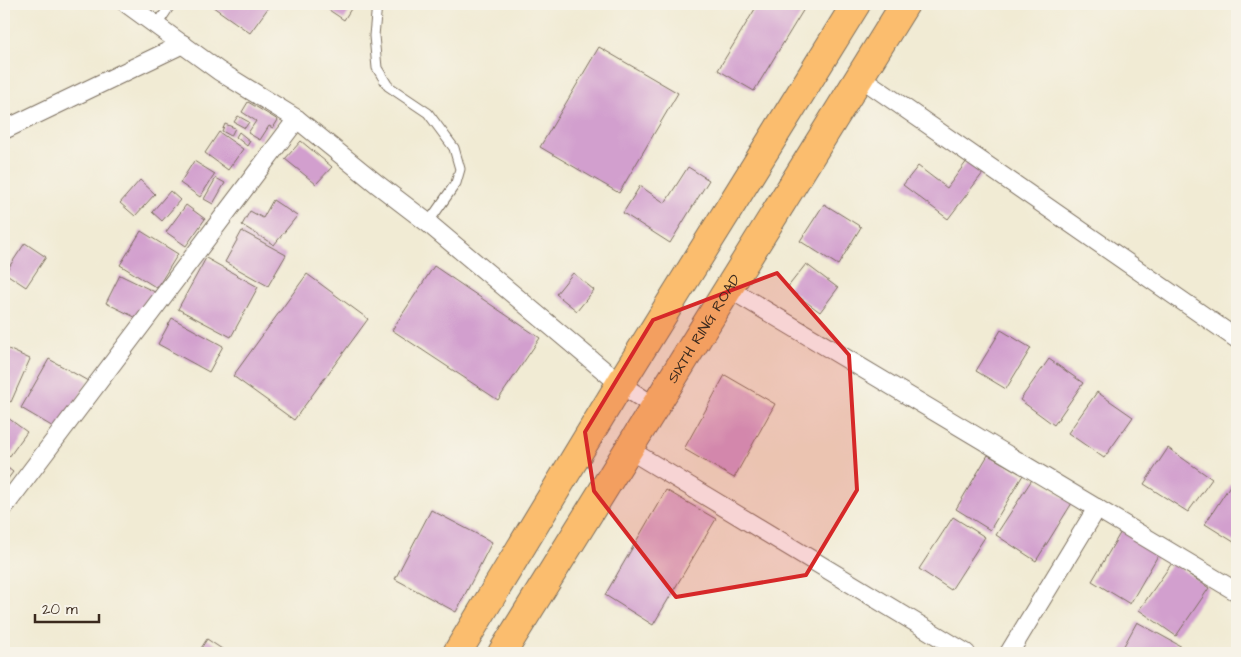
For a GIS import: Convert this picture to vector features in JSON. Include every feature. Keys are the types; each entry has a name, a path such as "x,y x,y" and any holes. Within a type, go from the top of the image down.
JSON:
{"highway":[{"path":"457,653 620,384 856,4"},
{"name":"SIXTH RING ROAD","path":"502,653 905,4"}],"street":[{"path":"127,4 219,71 297,119 428,223 620,384 654,406"},
{"path":"4,130 183,44"},
{"path":"860,77 1237,339"},
{"path":"4,508 297,119"},
{"path":"728,288 1237,592"},
{"path":"628,450 966,653"},
{"path":"1009,653 1097,508"}],"lane":[{"path":"157,25 171,4"},
{"path":"377,4 374,36 376,68 388,86 428,113 454,148 460,170 456,183 428,223"}],"highlighted area":[{"path":"777,273 849,355 857,490 806,575 676,597 594,491 585,432 653,320"}],"building":[{"path":"209,4 271,4 250,33"},
{"path":"320,4 354,4 344,20"},
{"path":"758,4 807,4 754,91 718,70"},
{"path":"599,47 678,93 619,193 540,147"},
{"path":"248,102 278,120 273,128 269,126 260,140 248,133 256,121 242,112"},
{"path":"238,116 249,122 245,128 234,122"},
{"path":"225,124 235,128 231,136 222,131"},
{"path":"219,132 243,149 228,170 205,153"},
{"path":"239,132 250,141 247,146 236,137"},
{"path":"301,141 332,167 316,184 285,159"},
{"path":"194,161 215,174 200,197 180,183"},
{"path":"967,161 983,173 948,219 903,185 918,166 947,188"},
{"path":"688,167 709,180 670,243 623,213 640,186 665,203"},
{"path":"216,178 225,183 213,204 204,199"},
{"path":"140,180 155,194 135,216 120,203"},
{"path":"170,191 180,200 162,221 152,212"},
{"path":"273,200 297,216 274,245 242,225 250,211 263,218"},
{"path":"824,204 861,227 838,265 800,241"},
{"path":"186,205 205,219 186,246 166,232"},
{"path":"141,231 178,254 157,288 120,265"},
{"path":"242,231 286,255 268,286 225,262"},
{"path":"25,243 46,257 26,287 5,273"},
{"path":"206,258 258,287 231,337 178,309"},
{"path":"806,264 838,288 820,312 787,288"},
{"path":"434,266 540,338 498,400 392,330"},
{"path":"573,273 594,290 577,311 556,294"},
{"path":"307,274 368,319 294,420 233,376"},
{"path":"120,275 157,293 143,321 106,303"},
{"path":"172,318 223,346 209,372 158,344"},
{"path":"1001,330 1031,348 1006,389 976,371"},
{"path":"4,347 30,359 11,402 4,398"},
{"path":"49,359 88,381 60,431 21,408"},
{"path":"1049,359 1083,383 1054,425 1020,400"},
{"path":"725,375 775,404 734,478 684,449"},
{"path":"1097,392 1133,417 1104,458 1068,433"},
{"path":"4,415 27,432 9,457 4,453"},
{"path":"1168,448 1212,479 1188,512 1144,484"},
{"path":"988,455 1023,475 990,530 956,509"},
{"path":"4,465 13,472 4,484"},
{"path":"1033,478 1072,503 1036,561 996,535"},
{"path":"1231,484 1237,488 1237,544 1205,524"},
{"path":"666,490 716,519 653,625 605,595"},
{"path":"431,510 492,542 456,612 395,579"},
{"path":"953,517 985,537 951,590 919,569"},
{"path":"1122,530 1160,552 1130,604 1092,581"},
{"path":"1172,563 1209,588 1176,636 1139,610"},
{"path":"1137,622 1184,648 1181,653 1120,653"},
{"path":"207,639 228,653 198,653"}]}
